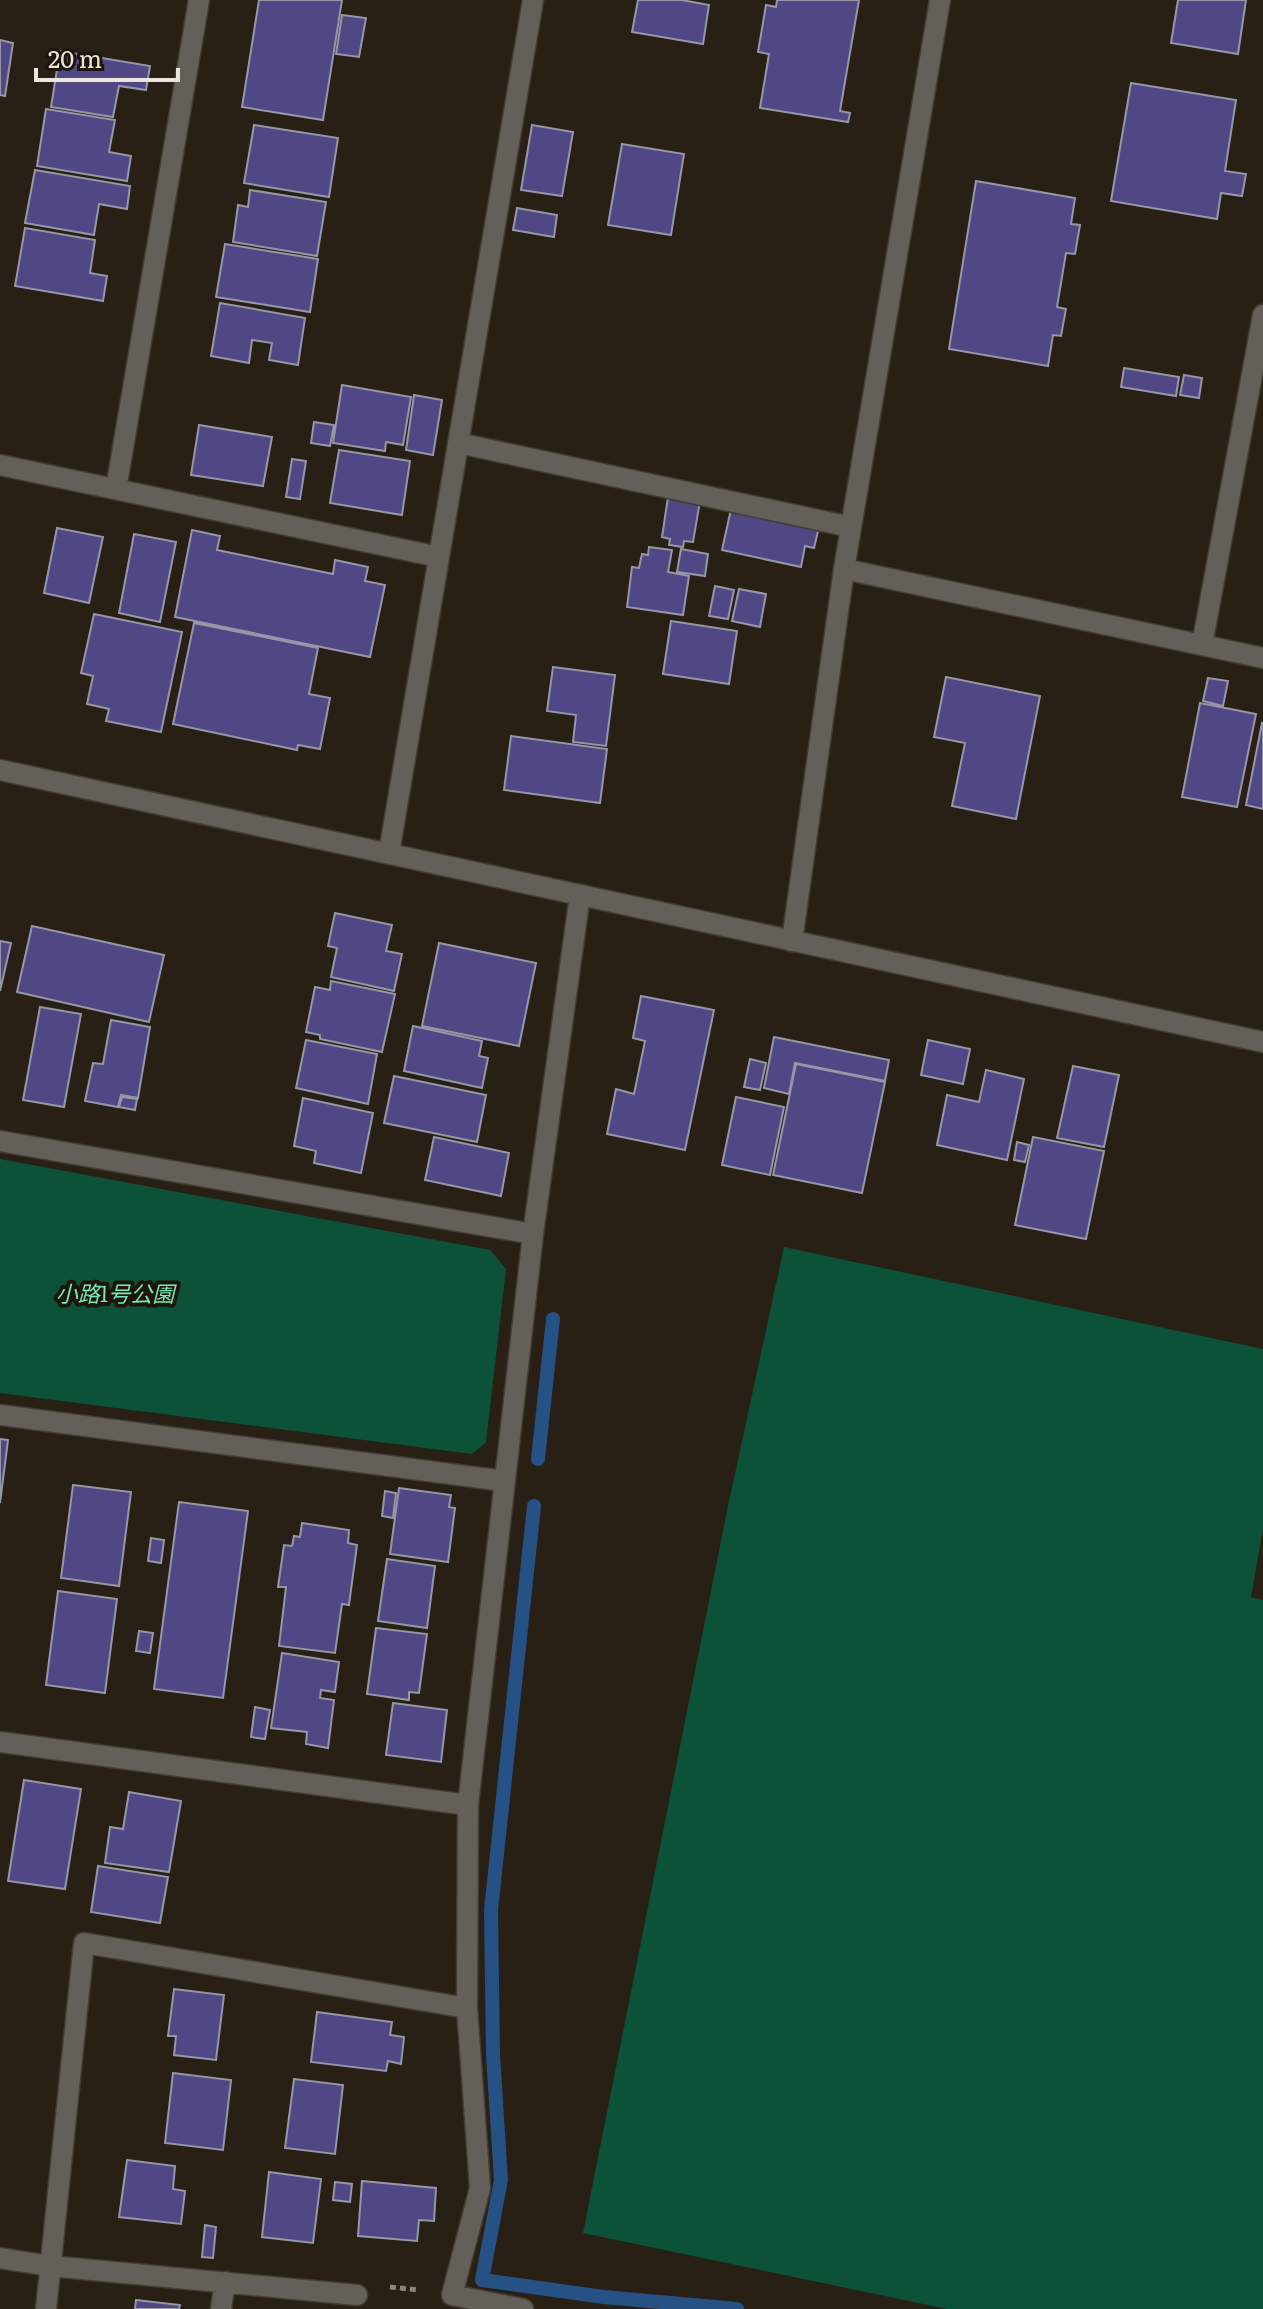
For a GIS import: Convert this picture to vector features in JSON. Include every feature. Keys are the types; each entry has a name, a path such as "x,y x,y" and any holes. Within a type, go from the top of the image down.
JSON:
{"street":[{"path":"116,489 199,0"},
{"path":"389,853 533,0"},
{"path":"792,941 844,569 940,0"},
{"path":"1202,645 1263,315"},
{"path":"458,443 851,527"},
{"path":"0,465 439,557"},
{"path":"844,569 1263,658"},
{"path":"0,770 1263,1042"},
{"path":"513,2308 452,2295 480,2188 467,2008 468,1805 533,1234 580,895"},
{"path":"0,1141 533,1234"},
{"path":"0,1415 504,1481"},
{"path":"0,1742 468,1805"},
{"path":"46,2309 84,1943 467,2008"},
{"path":"0,2258 50,2266 357,2295"},
{"path":"221,2309 225,2282"}],"path":[{"path":"357,2295 370,2284 452,2295"}],"green space":[{"name":"小路1号公園","path":"0,1159 490,1250 506,1269 486,1442 472,1454 0,1393"},
{"path":"784,1247 1263,1349 1263,1529 1251,1597 1263,1600 1263,2309 947,2309 583,2233 728,1506"}],"building":[{"path":"259,0 342,0 323,120 242,107"},
{"path":"638,0 682,0 709,5 703,44 632,32"},
{"path":"777,0 859,0 840,111 850,113 848,122 760,108 769,54 758,52 766,5 776,7"},
{"path":"1178,0 1246,0 1238,54 1171,43"},
{"path":"342,15 366,18 359,57 336,54"},
{"path":"0,40 13,43 5,96 0,95"},
{"path":"60,51 150,66 146,90 119,86 113,117 51,107"},
{"path":"1131,83 1236,100 1225,171 1246,174 1242,196 1221,193 1217,219 1111,201"},
{"path":"46,109 115,120 109,152 131,156 127,181 37,166"},
{"path":"254,125 338,138 329,197 244,183"},
{"path":"532,125 573,132 562,196 521,190"},
{"path":"622,144 684,154 671,235 608,225"},
{"path":"35,170 130,186 127,209 99,204 94,235 25,223"},
{"path":"976,181 1075,198 1071,224 1080,225 1075,254 1066,253 1057,307 1066,309 1061,336 1053,335 1048,366 949,349"},
{"path":"250,190 326,202 317,256 233,242 238,205 248,207"},
{"path":"517,208 557,215 554,237 513,230"},
{"path":"25,228 95,240 90,273 107,276 103,301 15,286"},
{"path":"225,244 318,259 310,312 216,297"},
{"path":"220,303 305,318 298,365 269,360 272,343 252,340 249,363 211,356"},
{"path":"1124,368 1179,377 1176,396 1121,387"},
{"path":"1184,375 1202,378 1199,398 1180,395"},
{"path":"342,385 411,397 403,445 386,442 385,451 333,443"},
{"path":"414,395 442,400 433,455 406,450"},
{"path":"314,422 334,425 330,446 311,443"},
{"path":"199,425 272,437 263,486 191,475"},
{"path":"339,450 410,461 402,515 330,503"},
{"path":"292,459 306,461 300,499 286,497"},
{"path":"668,497 700,501 693,542 684,541 683,547 669,545 670,539 662,537"},
{"path":"731,509 819,527 814,548 805,546 801,567 722,550"},
{"path":"57,528 103,537 89,603 44,593"},
{"path":"192,530 220,536 217,550 333,574 335,560 368,567 365,581 385,585 370,657 175,617"},
{"path":"134,534 176,542 160,622 119,613"},
{"path":"649,547 672,550 668,572 689,576 683,615 627,607 632,567 639,568 642,554 648,555"},
{"path":"681,549 708,554 705,576 677,572"},
{"path":"715,586 734,590 728,619 709,616"},
{"path":"739,589 766,594 760,627 732,621"},
{"path":"94,614 182,632 161,732 106,721 109,709 87,704 93,676 81,673"},
{"path":"671,621 737,631 729,684 663,674"},
{"path":"194,623 318,648 309,694 330,698 320,749 298,745 297,750 173,724"},
{"path":"553,667 615,675 606,746 573,742 576,715 547,711"},
{"path":"946,677 1040,696 1016,819 952,806 965,743 934,737"},
{"path":"1208,678 1228,681 1223,706 1203,701"},
{"path":"1200,703 1256,714 1237,807 1182,797"},
{"path":"1263,724 1263,809 1246,805"},
{"path":"511,736 607,749 600,803 504,790"},
{"path":"335,913 392,925 386,951 402,954 394,991 331,977 337,948 328,946"},
{"path":"32,926 164,955 149,1022 17,992"},
{"path":"0,941 11,943 0,991"},
{"path":"439,943 536,963 519,1046 422,1026"},
{"path":"331,981 395,994 382,1052 320,1039 320,1035 306,1032 315,987 330,990"},
{"path":"641,996 714,1010 685,1150 607,1134 616,1089 634,1094 645,1041 633,1038"},
{"path":"40,1007 81,1014 64,1107 23,1100"},
{"path":"111,1020 150,1027 138,1098 121,1095 118,1107 85,1101 93,1063 103,1064"},
{"path":"413,1026 482,1041 479,1056 488,1058 482,1088 404,1071"},
{"path":"774,1037 889,1060 885,1081 795,1063 789,1094 764,1088"},
{"path":"306,1040 377,1054 368,1104 296,1088"},
{"path":"928,1040 970,1049 963,1084 921,1075"},
{"path":"750,1059 766,1063 760,1090 744,1087"},
{"path":"796,1064 885,1082 862,1193 773,1175"},
{"path":"1073,1066 1119,1075 1104,1147 1057,1138"},
{"path":"986,1070 1024,1079 1007,1160 937,1145 947,1095 979,1102"},
{"path":"394,1076 486,1095 477,1142 384,1123"},
{"path":"122,1097 137,1099 135,1110 119,1107"},
{"path":"736,1097 784,1107 770,1175 722,1165"},
{"path":"303,1098 373,1113 361,1173 314,1163 316,1151 294,1146"},
{"path":"434,1137 509,1153 501,1196 425,1180"},
{"path":"1033,1137 1104,1151 1086,1239 1015,1225"},
{"path":"1017,1142 1029,1145 1025,1162 1014,1160"},
{"path":"0,1439 8,1440 0,1503"},
{"path":"73,1485 131,1492 119,1586 61,1578"},
{"path":"399,1488 451,1495 449,1507 455,1508 448,1562 390,1554"},
{"path":"385,1491 396,1493 393,1518 382,1516"},
{"path":"179,1502 248,1511 223,1698 154,1689"},
{"path":"302,1523 349,1530 348,1543 357,1545 349,1605 342,1604 335,1653 279,1646 286,1587 278,1587 284,1545 292,1546 294,1536 300,1537"},
{"path":"151,1538 164,1540 161,1563 148,1561"},
{"path":"387,1559 435,1566 427,1628 378,1621"},
{"path":"58,1591 117,1599 105,1693 46,1685"},
{"path":"376,1628 427,1634 419,1693 409,1692 409,1700 367,1694"},
{"path":"139,1631 153,1633 150,1653 136,1651"},
{"path":"282,1653 339,1662 335,1692 321,1690 320,1698 334,1700 328,1748 306,1744 307,1732 271,1728"},
{"path":"393,1703 447,1710 441,1762 386,1755"},
{"path":"255,1707 270,1710 265,1739 251,1737"},
{"path":"24,1780 81,1789 65,1889 8,1881"},
{"path":"129,1792 181,1801 169,1872 105,1863 110,1827 123,1829"},
{"path":"98,1866 168,1877 160,1923 91,1912"},
{"path":"174,1989 224,1995 216,2060 174,2055 176,2036 168,2036"},
{"path":"317,2012 392,2022 390,2035 404,2037 401,2064 388,2061 386,2071 311,2062"},
{"path":"173,2073 231,2080 223,2150 165,2143"},
{"path":"294,2079 343,2085 335,2154 285,2148"},
{"path":"127,2160 175,2166 173,2189 185,2191 181,2224 119,2217"},
{"path":"269,2172 321,2179 313,2243 262,2237"},
{"path":"362,2181 436,2188 434,2221 419,2220 417,2241 358,2236"},
{"path":"335,2182 352,2184 350,2202 333,2200"},
{"path":"205,2225 216,2227 213,2258 202,2257"},
{"path":"136,2300 180,2305 179,2309 135,2309"}],"waterway":[{"path":"538,1459 553,1319"},
{"path":"534,1506 491,1910 493,2055 501,2180 482,2280 604,2297 737,2309"}]}
